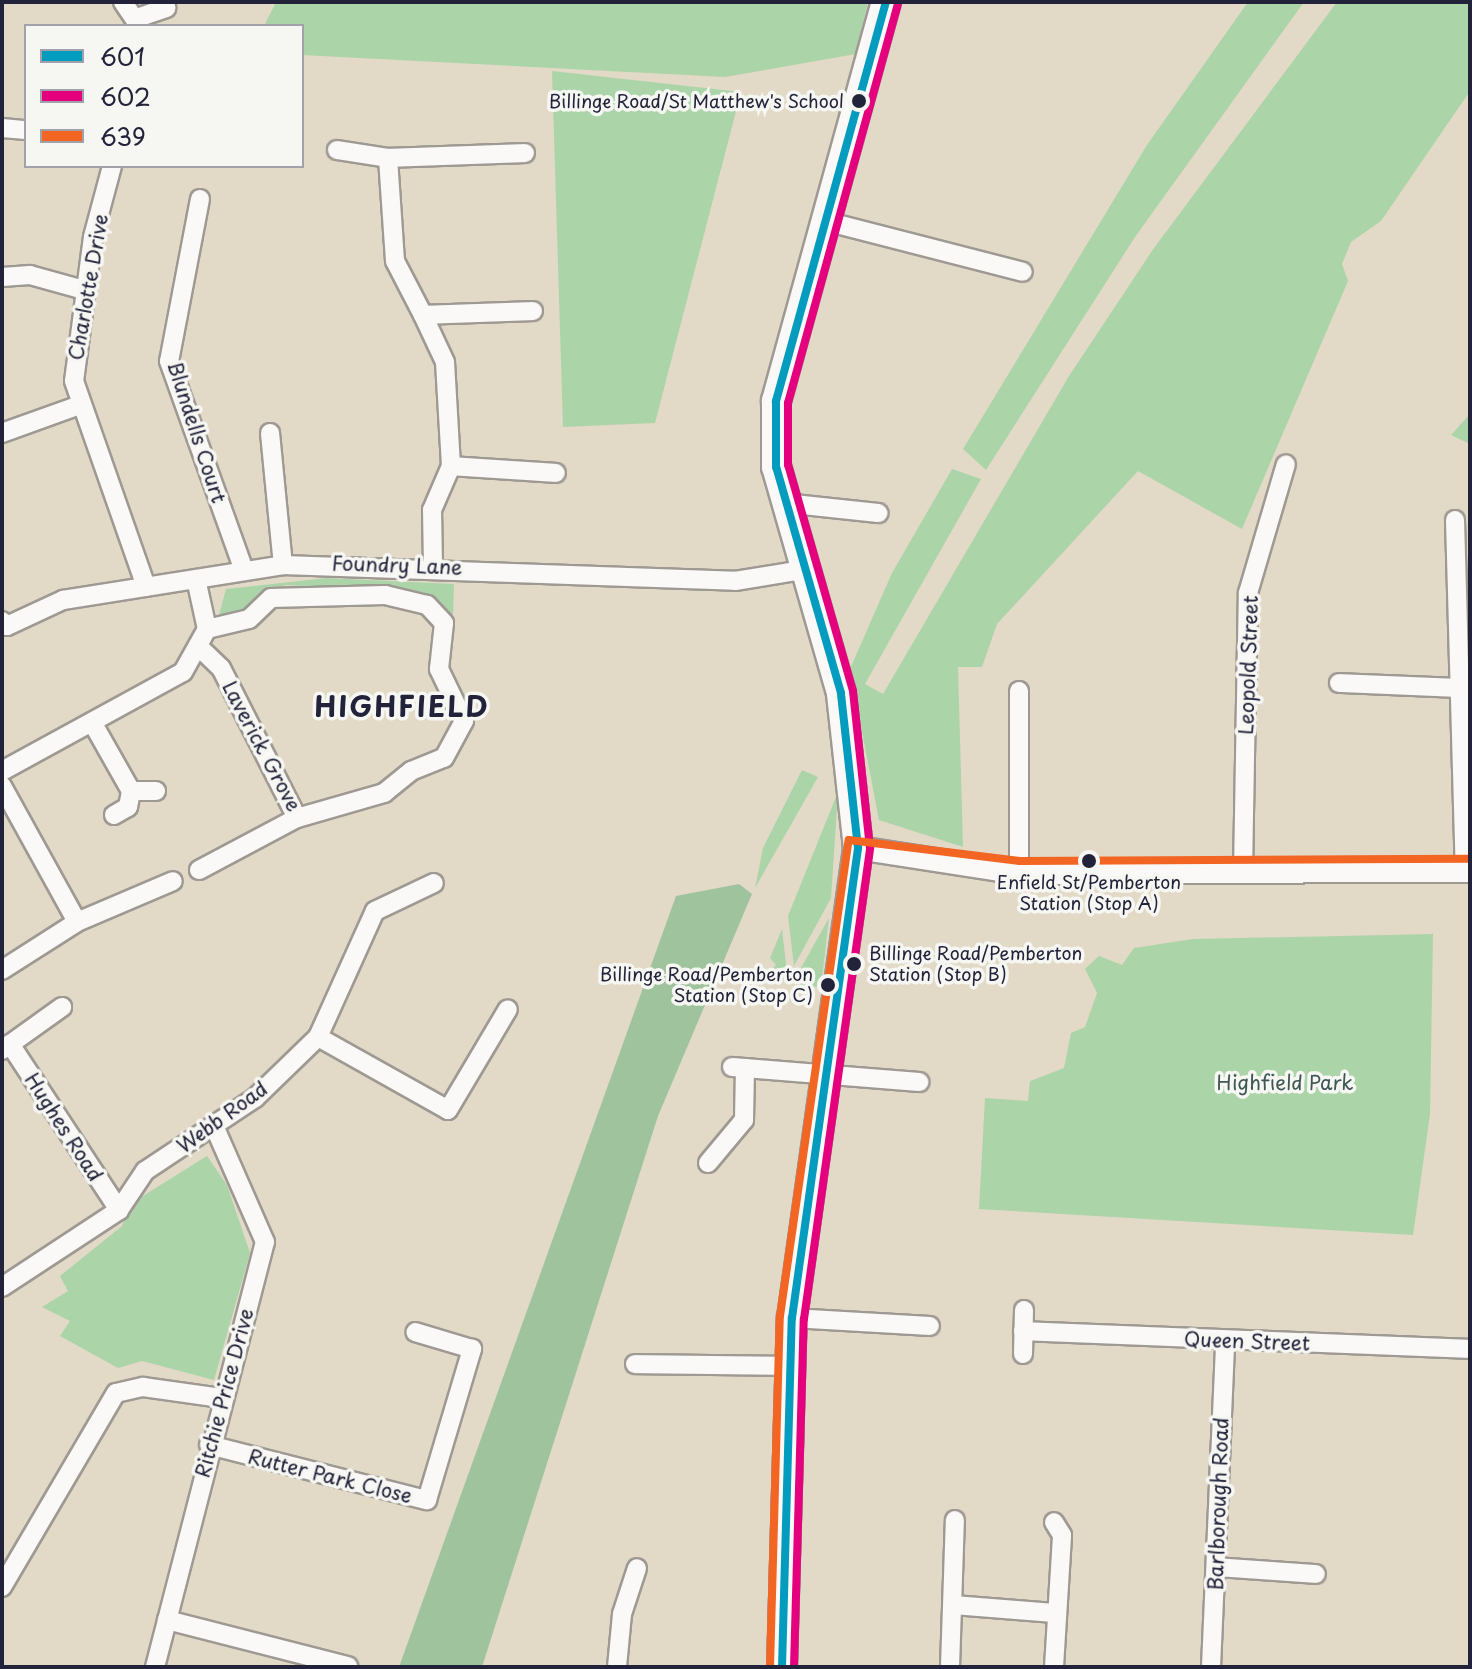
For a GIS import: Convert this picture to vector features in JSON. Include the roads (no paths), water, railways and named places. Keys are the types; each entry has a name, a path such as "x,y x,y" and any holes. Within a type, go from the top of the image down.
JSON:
{"main road":[{"path":"782,1667 788,1366 792,1318 858,848 841,693 784,503 776,401 886,2"}],"street":[{"path":"123,2 140,22 166,8"},
{"path":"2,128 24,130"},
{"path":"337,150 388,158 525,153"},
{"path":"388,158 395,261 445,362 451,466 432,510 433,566"},
{"name":"Charlotte Drive","path":"112,168 84,290 77,406 146,587"},
{"name":"Blundells Court","path":"200,199 169,361 243,568"},
{"path":"825,221 1023,272"},
{"path":"2,277 30,275 84,290"},
{"path":"423,315 533,311"},
{"path":"2,433 77,406"},
{"path":"270,433 283,565"},
{"name":"Leopold Street","path":"1243,872 1248,593 1286,464"},
{"path":"451,466 556,473"},
{"path":"784,503 878,513"},
{"path":"858,848 1019,873 1468,871 1456,688 1455,520"},
{"name":"Foundry Lane","path":"2,621 7,626 63,600 196,579 243,568 283,565 433,566 735,581 802,570"},
{"path":"2,771 183,672 207,629 196,579"},
{"name":"Laverick Grove","path":"199,647 221,668 297,818 384,793 452,751 463,711 439,669 439,611 385,595 271,598 249,619 207,629"},
{"path":"1339,683 1456,688"},
{"path":"1019,691 1019,873"},
{"path":"92,722 131,791 128,807 114,815"},
{"path":"2,786 77,922"},
{"path":"131,791 156,791"},
{"path":"199,870 297,818"},
{"path":"2,970 77,922 173,881"},
{"name":"Webb Road","path":"2,1287 119,1210 145,1171 214,1126 318,1037 375,911 434,883"},
{"path":"6,1047 62,1007"},
{"path":"318,1037 448,1110 508,1009"},
{"name":"Hughes Road","path":"6,1047 119,1210"},
{"path":"708,1163 744,1120 739,1068 919,1082"},
{"name":"Ritchie Price Drive","path":"155,1667 221,1398 265,1242 214,1126"},
{"path":"1023,1354 1024,1310"},
{"path":"792,1318 930,1326"},
{"name":"Queen Street","path":"1023,1331 1470,1349"},
{"name":"Rutter Park Close","path":"209,1445 427,1500 472,1349 415,1332"},
{"name":"Barlborough Road","path":"1211,1667 1225,1340"},
{"path":"635,1364 788,1366"},
{"path":"2,1587 116,1393 143,1387 221,1398"},
{"path":"950,1667 955,1520"},
{"path":"1054,1667 1055,1613 1064,1529"},
{"path":"1216,1567 1288,1562 1316,1574"},
{"path":"617,1667 639,1579"},
{"path":"953,1605 1055,1613"},
{"path":"167,1620 348,1666"}],"place":[{"name":"Billinge Road/St Matthew's School","path":"859,101"},
{"name":"Enfield St/Pemberton Station (Stop A)","path":"1089,861"},
{"name":"Billinge Road/Pemberton Station (Stop B)","path":"854,964"},
{"name":"Billinge Road/Pemberton Station (Stop C)","path":"828,985"}],"district":[{"name":"HIGHFIELD","path":"402,706"}],"park label":[{"name":"Highfield Park","path":"1285,1082"}]}
